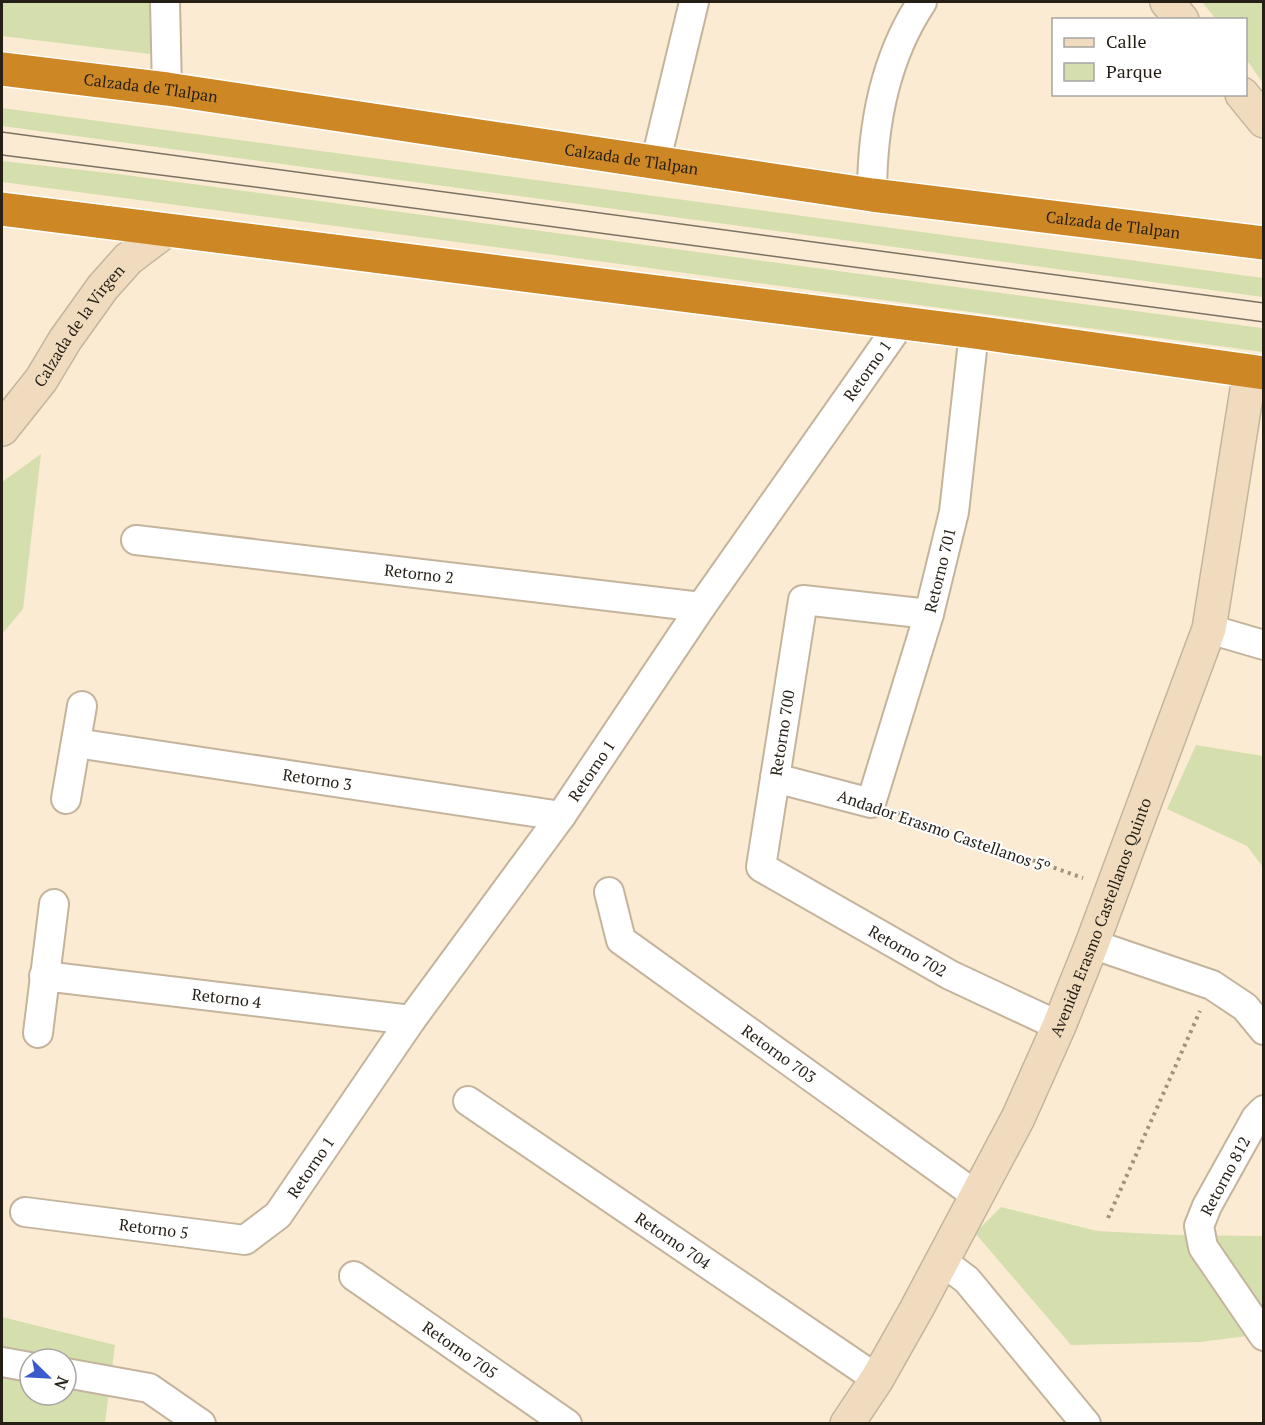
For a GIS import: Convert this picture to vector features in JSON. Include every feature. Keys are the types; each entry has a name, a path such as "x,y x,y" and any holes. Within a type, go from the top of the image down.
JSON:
{"highway":[{"name":"Calzada de Tlalpan","path":"2,69 167,89 872,195 1263,243"},
{"path":"2,209 974,332 1257,372"}],"street":[{"path":"165,2 167,89"},
{"path":"655,164 694,2"},
{"path":"872,195 872,156 877,118 886,80 900,43 922,2"},
{"path":"1167,2 1180,18"},
{"path":"1244,96 1263,121"},
{"name":"Calzada de la Virgen","path":"2,429 41,380 65,340 103,286 128,259 165,231"},
{"name":"Retorno 1","path":"278,1215 411,1020 561,816 702,607 900,324"},
{"name":"Retorno 701","path":"871,803 929,614 954,512 974,332"},
{"name":"Avenida Erasmo Castellanos Quinto","path":"847,1424 877,1379 1018,1118 1092,944 1209,630 1257,372"},
{"name":"Retorno 2","path":"135,540 702,607"},
{"name":"Retorno 700","path":"760,867 803,600 929,614"},
{"path":"1209,630 1263,645"},
{"path":"66,800 82,706"},
{"name":"Retorno 3","path":"76,743 561,816"},
{"name":"Andador Erasmo Castellanos 5º","path":"775,778 871,803"},
{"name":"Retorno 702","path":"760,867 950,975 1059,1026"},
{"name":"Retorno 703","path":"609,892 621,940 977,1196"},
{"path":"38,1033 54,904"},
{"path":"1092,944 1212,985 1245,1007 1263,1030"},
{"name":"Retorno 4","path":"44,975 411,1020"},
{"name":"Retorno 704","path":"468,1101 877,1379"},
{"name":"Retorno 812","path":"1263,1110 1256,1118 1212,1196 1199,1226 1203,1247 1263,1336"},
{"name":"Retorno 5","path":"25,1212 245,1240 278,1215"},
{"path":"942,1261 967,1280 1086,1424"},
{"name":"Retorno 705","path":"354,1276 567,1424"},
{"path":"2,1362 18,1365"},
{"path":"78,1376 149,1388 201,1424"}],"path":[{"name":"Andador Erasmo Castellanos 5º","path":"871,803 1112,888"},
{"path":"1108,1218 1212,985"}],"green space":[{"path":"2,2 150,2 150,54 2,36"},
{"path":"1202,2 1263,2 1263,83 1247,60 1247,18 1215,18"},
{"path":"2,108 1263,278 1263,297 2,126"},
{"path":"2,161 118,174 1263,328 1263,352 2,182"},
{"path":"41,454 23,609 2,634 2,482"},
{"path":"1196,745 1263,756 1263,867 1247,846 1167,809"},
{"path":"1001,1207 1097,1231 1263,1236 1263,1334 1200,1342 1071,1345 975,1233"},
{"path":"2,1317 115,1345 105,1423 2,1424"}],"tram line":[{"path":"2,132 1264,303"},
{"path":"2,155 1264,322"}]}
